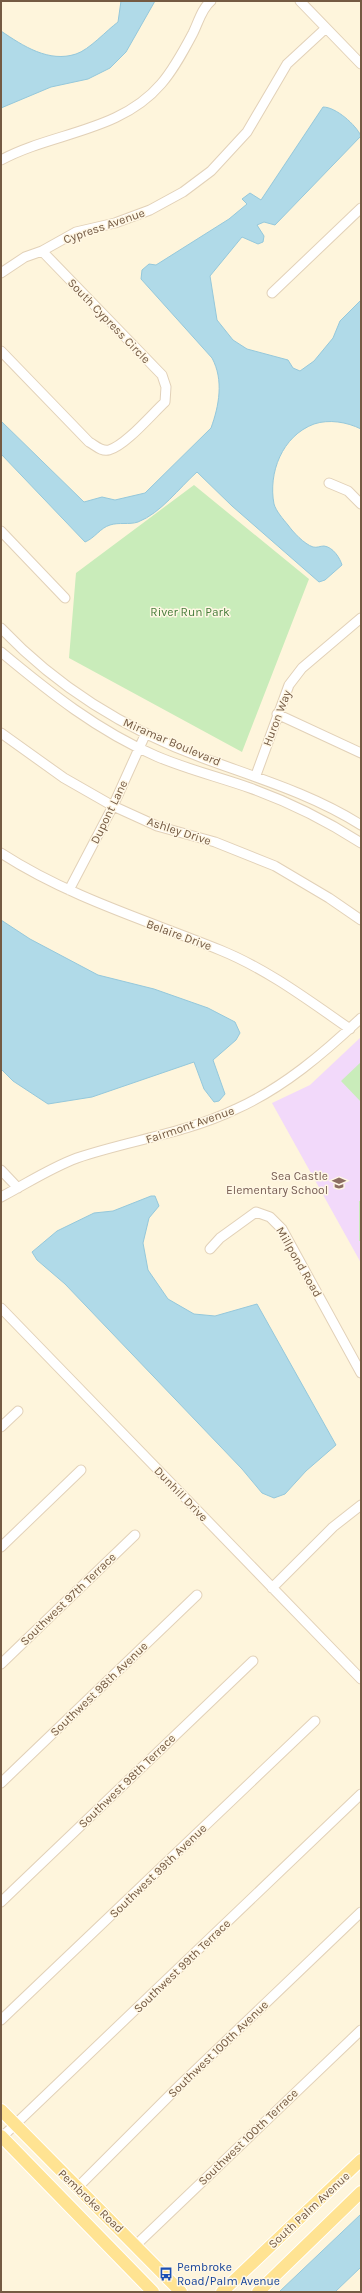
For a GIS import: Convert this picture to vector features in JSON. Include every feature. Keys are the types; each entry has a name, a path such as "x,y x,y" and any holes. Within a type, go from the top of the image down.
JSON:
{"main road":[{"name":"Pembroke Road","path":"1,2110 181,2292"},
{"name":"Pembroke Road","path":"2,2137 153,2292"},
{"name":"South Palm Avenue","path":"222,2292 361,2160"},
{"name":"South Palm Avenue","path":"258,2292 361,2192"}],"street":[{"path":"1,160 43,141 96,127 137,106 161,85 172,69 210,1"},
{"path":"300,1 361,64"},
{"name":"Cypress Avenue","path":"1,273 25,257 42,251 76,232 115,223 150,210 183,192 215,168 247,132 287,64 326,28"},
{"path":"272,293 361,208"},
{"name":"South Cypress Circle","path":"1,351 89,442 102,450 108,450 119,445 165,402 167,395 162,376 42,251"},
{"path":"329,483 348,490 361,504"},
{"path":"1,531 65,598"},
{"name":"Huron Way","path":"256,776 277,714 289,685 302,668 361,618"},
{"name":"Miramar Boulevard","path":"1,628 31,658 73,691 109,714 146,733 202,758 256,776 323,804 361,825"},
{"name":"Miramar Boulevard","path":"1,652 75,710 139,748 271,797 315,817 361,843"},
{"path":"277,714 361,753"},
{"name":"Ashley Drive","path":"1,733 64,778 114,806 157,826 215,842 275,866 329,898 361,920"},
{"name":"Dupont Lane","path":"69,890 114,806 146,733"},
{"name":"Belaire Drive","path":"1,853 28,871 69,890 135,919 221,950 278,979 350,1029"},
{"name":"Fairmont Avenue","path":"1,1197 50,1170 75,1159 182,1130 237,1109 307,1066 361,1018"},
{"path":"1,1170 18,1188"},
{"name":"Millpond Road","path":"210,1249 220,1238 256,1212 270,1217 282,1229 361,1373"},
{"name":"Dunhill Drive","path":"1,1308 361,1679"},
{"path":"1,1427 18,1411"},
{"path":"1,1547 82,1470"},
{"path":"272,1588 333,1526 361,1505"},
{"name":"Southwest 97th Terrace","path":"1,1664 135,1535"},
{"name":"Southwest 98th Avenue","path":"1,1783 197,1595"},
{"name":"Southwest 98th Terrace","path":"1,1902 253,1661"},
{"name":"Southwest 99th Avenue","path":"1,2020 315,1721"},
{"name":"Southwest 99th Terrace","path":"2,2137 361,1794"},
{"name":"Southwest 100th Avenue","path":"77,2188 180,2085 361,1912"},
{"name":"Southwest 100th Terrace","path":"136,2245 361,2030"}],"shaded area":[{"name":"Sea Castle Elementary School","path":"361,1037 361,1263 272,1103 310,1085"}],"green space":[{"name":"River Run Park","path":"194,485 309,579 242,752 69,658 76,573"},
{"path":"361,1062 361,1102 341,1081"},
{"path":"359,1201 361,1201 361,1241 359,1241"}],"water":[{"path":"121,1 155,1 126,52 110,68 88,79 51,87 1,108 1,31 27,47 46,55 66,56 76,54 92,44 118,22"},
{"path":"323,107 334,110 345,117 355,127 361,136 275,225 264,222 257,225 264,236 263,242 258,244 242,237 210,276 217,320 233,340 247,349 288,360 293,368 300,371 314,361 333,338 340,321 361,300 361,429 344,423 320,422 303,430 293,437 286,446 280,457 273,480 275,507 290,528 299,538 314,547 324,546 330,548 338,556 342,565 325,580 319,582 232,506 197,472 162,506 146,518 135,523 106,526 85,542 1,454 1,421 84,502 102,497 115,500 145,493 211,428 218,402 219,384 216,366 212,358 141,279 142,270 149,264 156,265 229,219 247,204 242,199 250,193 261,200"},
{"path":"1,920 30,939 98,975 154,989 208,1008 235,1022 240,1033 236,1040 213,1060 225,1094 219,1101 214,1102 204,1089 194,1062 92,1097 48,1104 13,1081 1,1069"},
{"path":"151,1196 155,1196 159,1206 149,1218 143,1243 148,1270 168,1299 194,1314 215,1316 257,1304 336,1445 306,1471 285,1494 274,1498 262,1493 242,1469 65,1284 37,1260 32,1252 57,1231 94,1213 113,1211"},
{"path":"361,2214 361,2267 335,2292 279,2292"}],"place":[{"name":"Sea Castle Elementary School","path":"339,1183"},
{"name":"Pembroke Road/Palm Avenue","path":"166,2274"}]}
